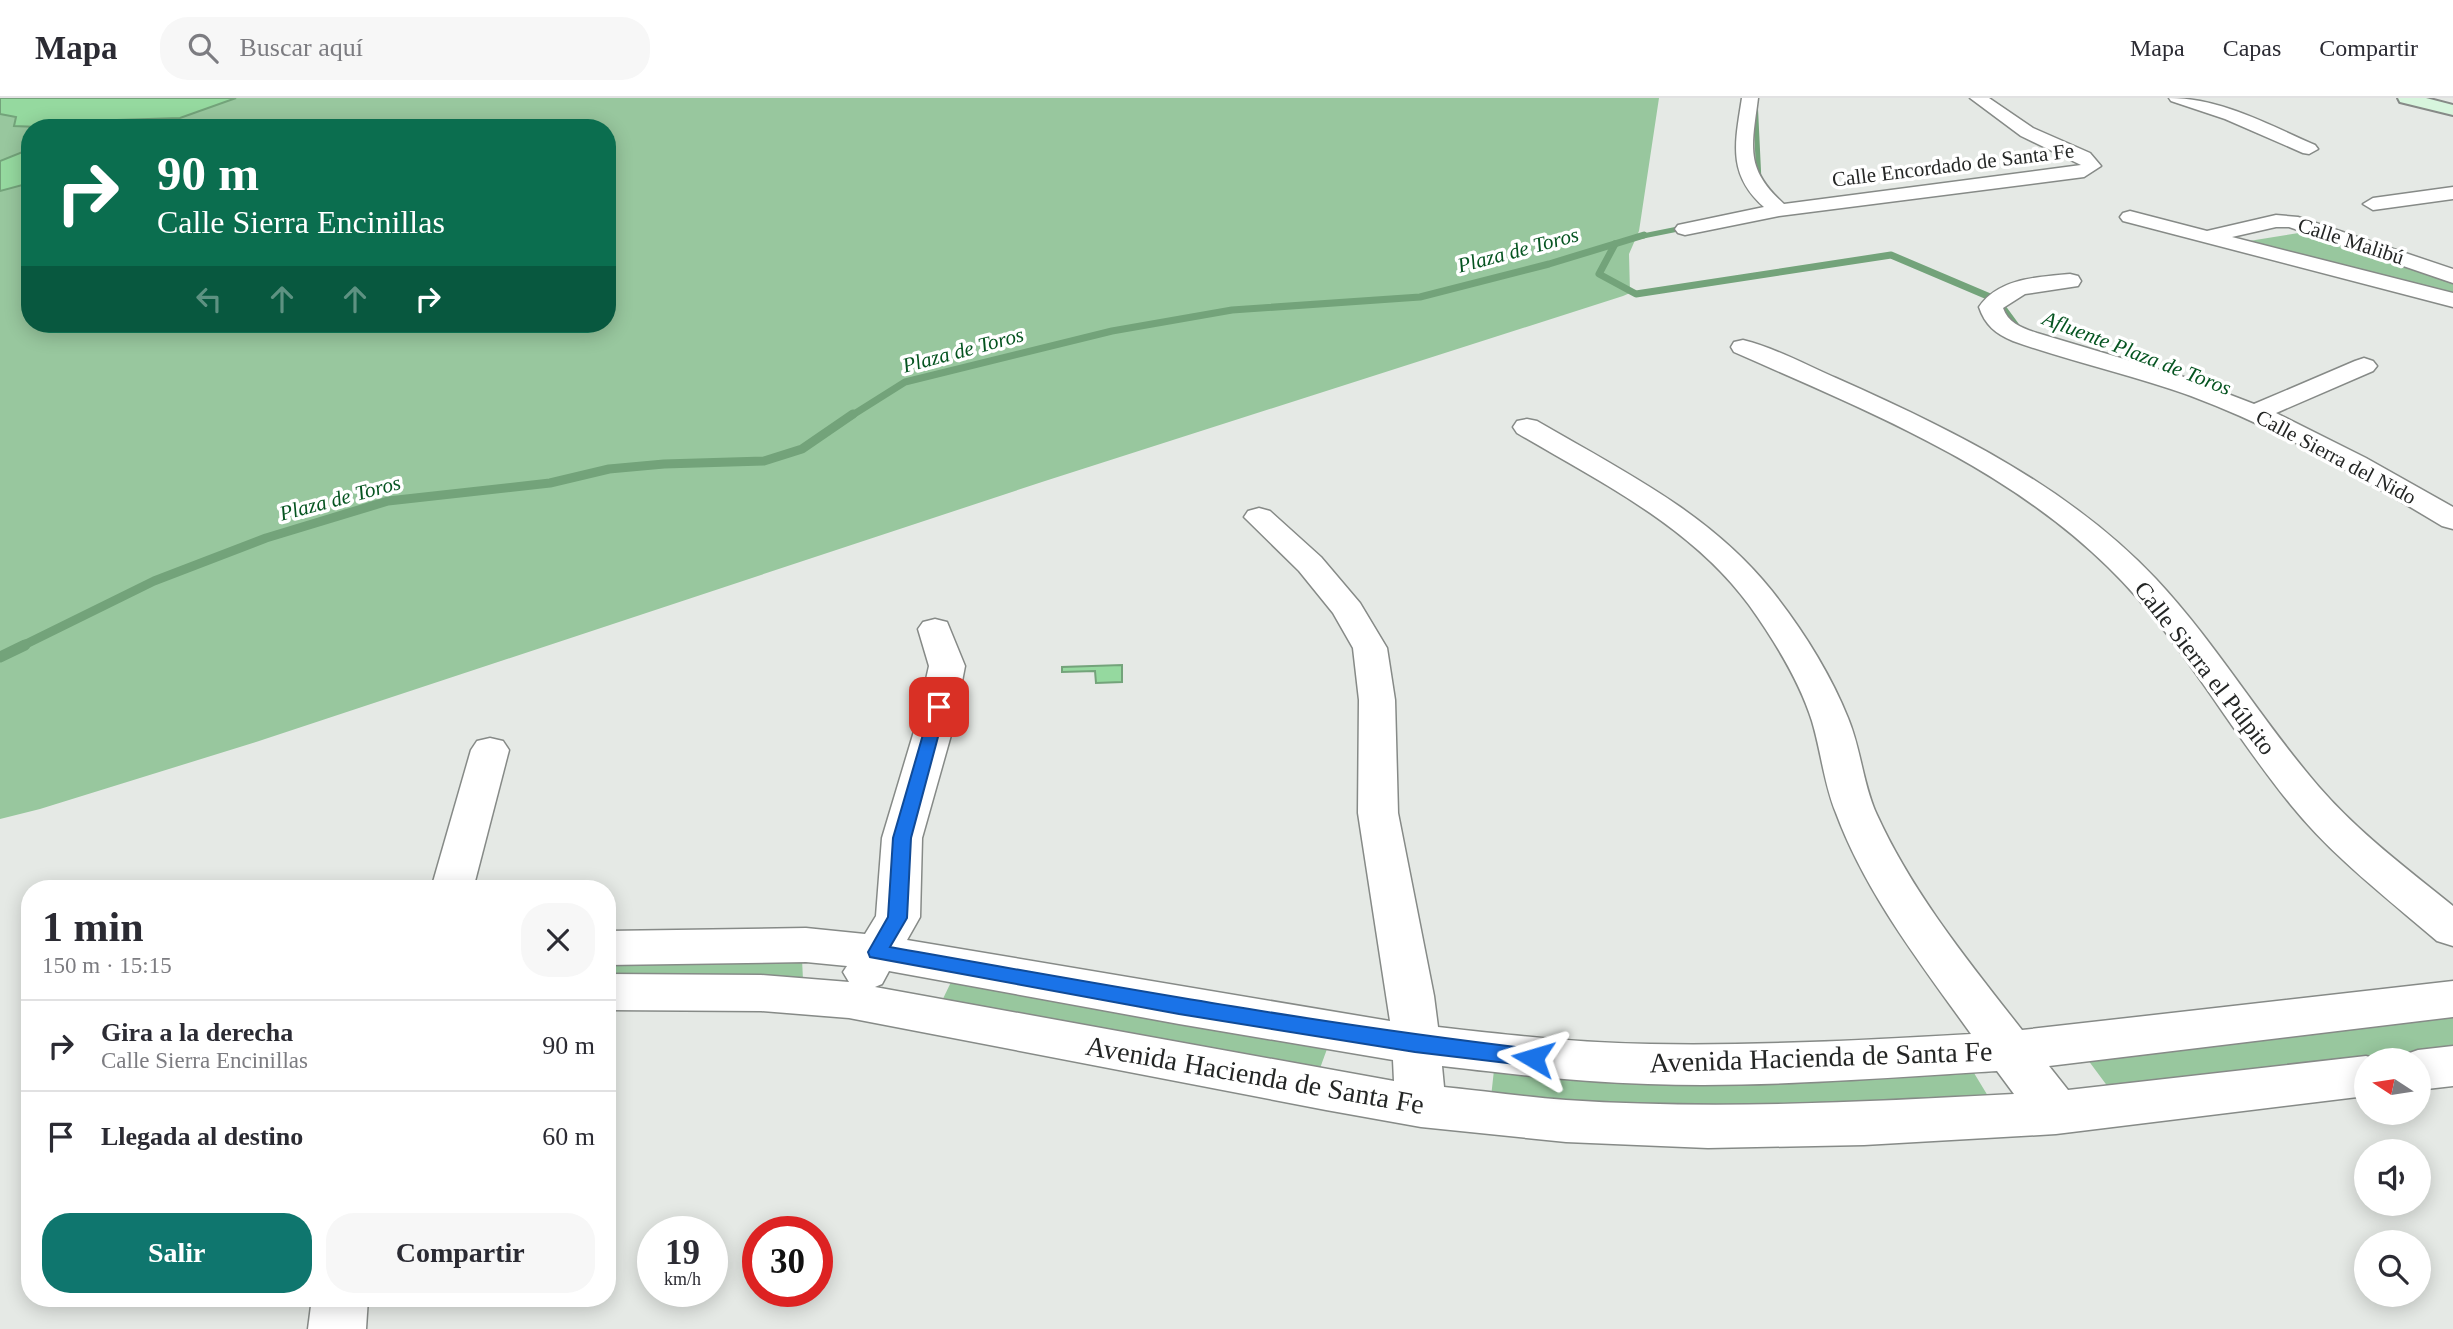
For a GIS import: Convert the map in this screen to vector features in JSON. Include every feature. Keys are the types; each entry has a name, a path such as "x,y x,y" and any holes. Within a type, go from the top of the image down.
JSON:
{"main road":[{"path":"2406,98 2453,110"}],"street":[{"path":"1749,98 1745,154 1751,181 1779,210"},
{"name":"Calle Encordado de Santa Fe","path":"1685,229 1779,210 2084,171 2092,166 2084,157 2027,132 1978,98"},
{"path":"2177,98 2231,115 2309,149"},
{"name":"Calle Malibú","path":"2373,204 2453,193"},
{"path":"2400,200 2437,212"},
{"name":"Calle Malibú","path":"2130,216 2453,300"},
{"name":"Calle Malibú","path":"2207,236 2276,221 2291,221 2453,275"},
{"name":"Calle Sierra del Nido","path":"2070,281 2024,286 2001,295 1991,307 1993,316 2009,331 2191,389 2255,413 2371,472 2453,520"},
{"name":"Calle Sierra el Púlpito","path":"1743,347 1929,430 2037,492 2067,516 2118,559 2153,597 2201,654 2265,746 2306,797 2346,840 2453,930"},
{"path":"2255,413 2364,366"},
{"path":"1527,427 1668,510 1712,546 1760,597 1800,656 1830,719 1855,812 1882,869 1926,938 2056,1113"},
{"path":"1259,517 1293,545 1310,564 1348,610 1370,648 1377,700 1378,813 1411,996 1421,1106"},
{"path":"849,1000 898,918 902,838 934,728 947,666 935,629"},
{"path":"454,880 490,750"},
{"name":"Avenida Hacienda de Santa Fe","path":"616,948 806,945 877,952 1179,1006 1415,1044 1533,1058 1648,1064 1783,1064 2010,1051 2453,999"},
{"name":"Avenida Hacienda de Santa Fe","path":"616,992 761,993 849,1000 1421,1106 1566,1121 1708,1126 1864,1124 2056,1113 2354,1077"},
{"path":"2431,1069 2453,1066"},
{"path":"337,1329 339,1307"}],"shaded area":[{"path":"0,98 1659,98 1639,231 1629,254 1630,293 1045,481 256,742 0,819"},
{"path":"0,98 236,98 180,118 21,119 21,126 14,126 16,117 0,114"},
{"path":"21,153 21,185 0,191 0,161"},
{"path":"2305,232 2453,282 2453,296 2249,241"},
{"path":"1122,665 1122,682 1096,683 1095,671 1062,672 1062,667"},
{"path":"802,959 803,980 616,982 616,964"},
{"path":"952,980 1327,1049 1319,1071 940,1005"},
{"path":"2453,1017 2453,1059 2431,1059 2431,1048 2354,1048 2354,1062 2114,1095 2088,1060"},
{"path":"1494,1070 1657,1081 1789,1084 1974,1073 1991,1101 1665,1110 1491,1097"}],"waterway":[{"name":"Plaza de Toros","path":"1755,98 1759,181"},
{"name":"Plaza de Toros","path":"1638,237 1688,227"},
{"name":"Plaza de Toros","path":"851,416 905,382 1112,331 1232,310 1420,297 1549,264 1644,235"},
{"name":"Afluente Plaza de Toros","path":"1615,244 1599,274 1636,294 1891,255 1997,300 2019,330"},
{"name":"Plaza de Toros","path":"22,646 154,581 266,538 388,501 550,483 609,469 664,464 764,461 802,449 853,414"},
{"name":"Plaza de Toros","path":"0,657 25,645"}],"route":[{"path":"939,707 902,838 898,918 877,952 1179,1006 1415,1044 1533,1058"}]}
